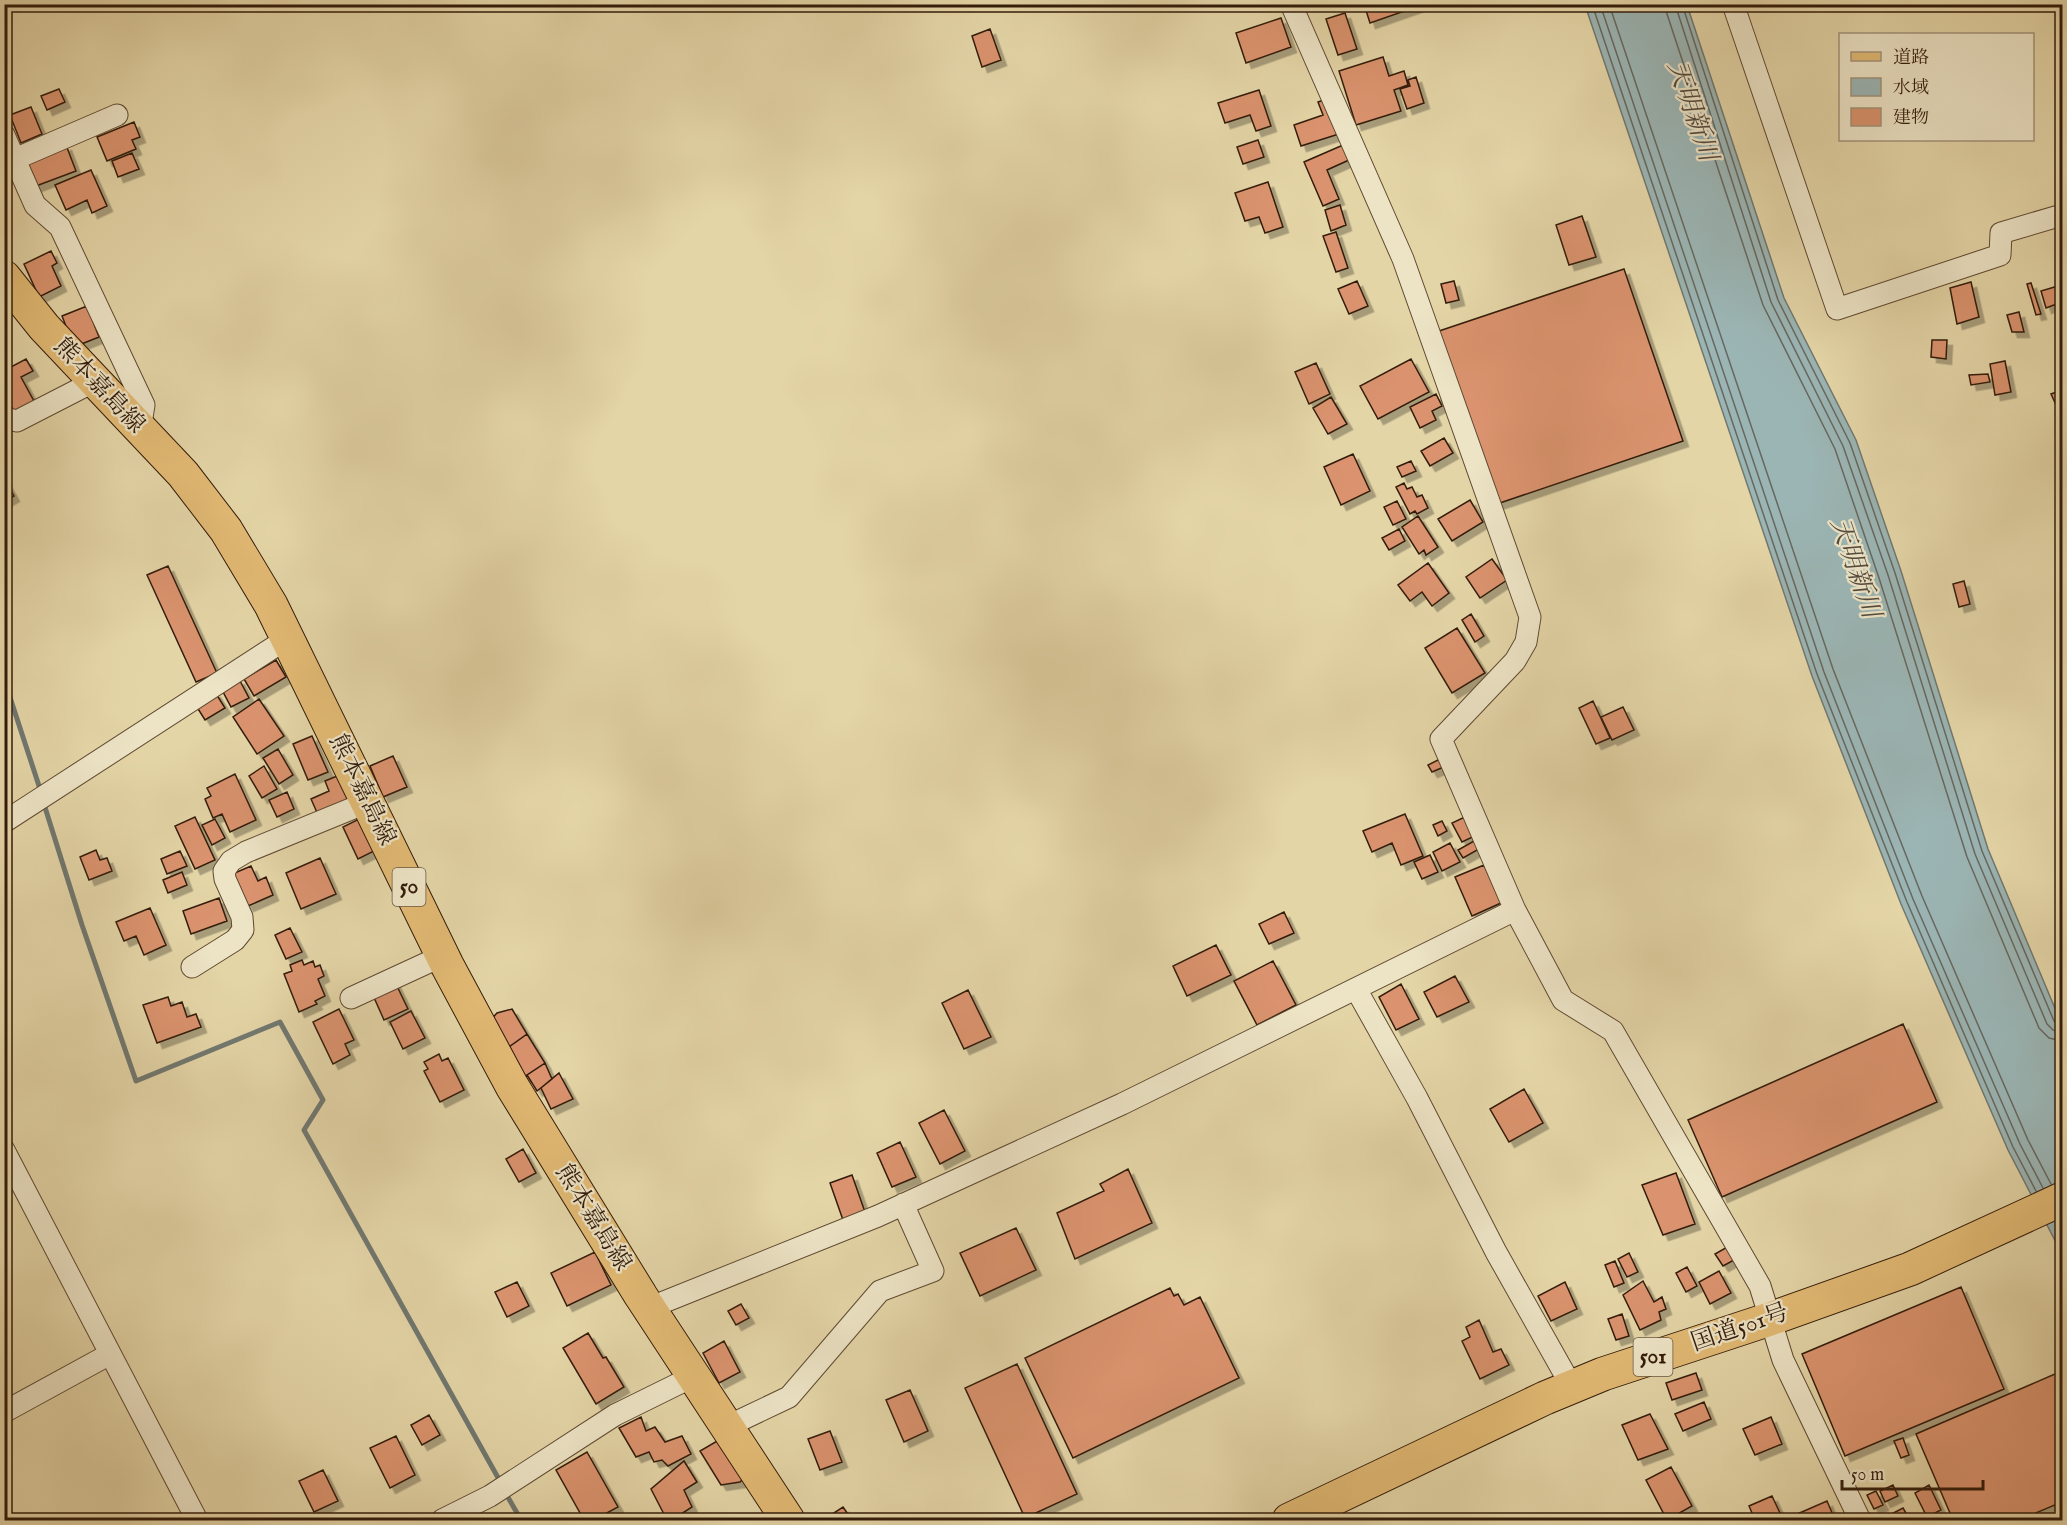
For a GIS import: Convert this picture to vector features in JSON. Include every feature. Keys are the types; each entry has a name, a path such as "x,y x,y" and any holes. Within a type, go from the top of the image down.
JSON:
{"main road":[{"name":"熊本嘉島線","path":"4,277 44,327 183,474 226,530 288,638 442,956 512,1086 649,1308 788,1521"},
{"name":"国道501号","path":"1289,1521 1534,1403 1603,1374 1770,1319 1910,1269 2062,1199"}],"street":[{"path":"1291,4 1403,259 1530,617 1526,642 1515,662 1441,739 1515,910 1563,1000 1613,1031 1760,1286 1783,1360 1860,1521"},
{"path":"1733,4 1837,309 2000,255 2001,233 2062,215"},
{"path":"15,159 117,115"},
{"path":"4,135 34,205 60,227 144,405 140,430"},
{"path":"4,418 17,422 94,381"},
{"path":"4,822 288,638"},
{"path":"192,967 235,940 243,930 242,917 225,879 224,871 231,861 246,852 368,802"},
{"path":"649,1308 903,1204 1122,1104 1515,910"},
{"path":"351,998 442,956"},
{"path":"1356,989 1417,1098 1496,1252 1572,1387"},
{"path":"4,1150 197,1521"},
{"path":"726,1427 789,1397 880,1291 933,1271 903,1204"},
{"path":"4,1412 110,1353"},
{"path":"442,1521 490,1496 615,1415 694,1376"}],"water":[{"name":"天明新川","path":"1585,5 1687,5 1784,298 1856,440 1901,571 1988,849 2062,1025 2062,1254 2008,1150 1901,904 1812,676"}],"building":[{"path":"1364,4 1421,4 1422,5 1370,23"},
{"path":"1345,13 1357,49 1338,55 1326,19"},
{"path":"1281,18 1291,47 1246,63 1236,33"},
{"path":"990,29 1001,60 982,67 972,36"},
{"path":"1383,57 1389,76 1404,71 1408,85 1394,90 1401,111 1356,125 1339,71"},
{"path":"1416,77 1424,103 1407,109 1400,89 1410,86 1408,80"},
{"path":"59,89 65,102 47,110 41,96"},
{"path":"1259,90 1271,126 1256,131 1250,115 1225,123 1218,103"},
{"path":"1330,98 1342,133 1301,146 1294,125 1323,115 1318,102"},
{"path":"31,107 42,134 21,143 10,115"},
{"path":"134,122 140,137 132,140 136,149 107,161 97,137"},
{"path":"1258,140 1264,157 1243,164 1237,147"},
{"path":"66,145 76,171 36,186 26,161"},
{"path":"1343,145 1349,160 1327,170 1339,199 1323,206 1304,162"},
{"path":"132,153 139,169 118,177 112,161"},
{"path":"91,170 107,206 92,213 87,200 66,210 55,185"},
{"path":"1268,182 1283,227 1265,233 1259,217 1245,221 1235,193"},
{"path":"1340,205 1346,225 1331,231 1325,210"},
{"path":"1582,216 1596,257 1569,265 1556,225"},
{"path":"1336,232 1348,268 1336,272 1323,236"},
{"path":"51,251 57,263 52,266 61,286 39,297 24,264"},
{"path":"1624,269 1683,441 1494,505 1436,332"},
{"path":"1357,281 1368,306 1349,314 1338,289"},
{"path":"1454,281 1459,300 1446,303 1441,284"},
{"path":"1971,282 1979,317 1957,324 1950,288"},
{"path":"2031,283 2041,314 2036,315 2027,284"},
{"path":"2058,286 2062,302 2046,308 2041,291"},
{"path":"87,306 99,337 74,347 62,316"},
{"path":"2019,312 2024,332 2012,332 2007,315"},
{"path":"1932,340 1947,340 1946,359 1931,357"},
{"path":"26,359 33,371 21,377 35,403 15,413 4,393 4,379 11,376 7,369"},
{"path":"1411,359 1429,392 1378,419 1360,386"},
{"path":"2005,361 2011,392 1995,395 1990,364"},
{"path":"1316,363 1330,394 1309,404 1295,372"},
{"path":"1988,374 1990,382 1971,385 1969,375"},
{"path":"2062,390 2062,401 2056,405 2051,394"},
{"path":"1436,394 1442,406 1432,411 1436,420 1420,428 1410,407"},
{"path":"1331,397 1347,424 1328,434 1313,408"},
{"path":"1444,438 1453,453 1430,466 1421,451"},
{"path":"1353,454 1370,491 1341,505 1324,467"},
{"path":"1411,461 1416,471 1402,477 1397,467"},
{"path":"4,478 14,496 4,502"},
{"path":"1404,483 1407,489 1412,487 1417,497 1422,495 1428,508 1417,514 1415,511 1410,514 1396,487"},
{"path":"1470,500 1483,522 1452,541 1438,519"},
{"path":"1397,501 1406,519 1393,525 1384,507"},
{"path":"1418,516 1438,547 1426,555 1424,550 1419,554 1402,527"},
{"path":"1399,529 1405,541 1389,550 1382,538"},
{"path":"1492,559 1507,580 1480,598 1466,577"},
{"path":"1428,563 1449,593 1432,606 1422,592 1410,601 1398,585"},
{"path":"168,566 217,673 196,682 147,575"},
{"path":"1964,581 1970,604 1959,607 1953,584"},
{"path":"1471,614 1484,636 1475,642 1462,620"},
{"path":"1457,628 1485,673 1452,693 1425,648"},
{"path":"276,660 286,677 254,696 244,679"},
{"path":"239,679 249,698 231,707 221,688"},
{"path":"215,692 225,708 205,720 195,704"},
{"path":"259,699 284,736 257,754 233,717"},
{"path":"1593,701 1610,738 1596,744 1579,708"},
{"path":"1623,707 1634,730 1612,740 1601,717"},
{"path":"312,736 328,772 308,780 293,744"},
{"path":"278,749 293,775 279,784 263,758"},
{"path":"393,756 407,787 383,797 370,766"},
{"path":"1442,758 1446,766 1432,772 1428,765"},
{"path":"264,766 277,789 262,798 249,776"},
{"path":"235,774 256,820 230,832 222,814 213,818 205,799 211,796 207,788"},
{"path":"342,774 353,801 319,817 311,799 329,791 325,781"},
{"path":"287,792 294,809 277,817 269,800"},
{"path":"1405,814 1423,856 1401,865 1392,843 1372,852 1363,831"},
{"path":"1469,815 1479,834 1462,842 1452,823"},
{"path":"195,817 215,860 195,869 175,826"},
{"path":"361,818 376,850 358,859 343,827"},
{"path":"215,819 225,838 212,845 202,825"},
{"path":"1442,821 1447,831 1438,836 1433,825"},
{"path":"1474,841 1479,849 1463,858 1458,850"},
{"path":"1450,843 1460,862 1442,871 1433,852"},
{"path":"96,850 100,860 107,858 112,871 89,880 80,857"},
{"path":"180,851 187,866 167,874 161,859"},
{"path":"1430,855 1438,872 1422,879 1414,862"},
{"path":"320,858 336,894 301,909 286,873"},
{"path":"1484,865 1501,903 1472,916 1455,877"},
{"path":"251,866 258,881 266,877 273,895 248,906 230,875"},
{"path":"182,872 187,885 168,893 163,880"},
{"path":"219,898 227,921 191,934 183,911"},
{"path":"150,908 166,945 144,955 136,936 124,941 116,922"},
{"path":"1284,912 1294,933 1269,944 1259,924"},
{"path":"290,928 302,952 286,959 275,935"},
{"path":"1216,945 1231,975 1187,996 1173,966"},
{"path":"302,960 304,965 313,961 315,967 320,965 324,976 318,979 325,996 315,1001 317,1004 299,1012 284,974 292,971 290,965"},
{"path":"1273,961 1296,1005 1257,1025 1234,981"},
{"path":"1455,976 1469,1002 1437,1017 1424,992"},
{"path":"395,982 408,1009 384,1020 372,993"},
{"path":"1401,984 1419,1019 1396,1030 1379,997"},
{"path":"968,990 991,1037 964,1049 942,1003"},
{"path":"168,997 171,1006 182,1002 187,1017 196,1014 201,1027 157,1043 143,1005"},
{"path":"339,1009 354,1040 345,1044 350,1055 333,1064 313,1022"},
{"path":"512,1009 527,1034 499,1054 485,1026 497,1013"},
{"path":"411,1011 425,1038 403,1049 390,1022"},
{"path":"1903,1024 1937,1102 1722,1197 1688,1120"},
{"path":"527,1034 545,1063 515,1083 499,1054"},
{"path":"439,1054 442,1061 448,1058 464,1090 440,1102 424,1071 428,1069 424,1062"},
{"path":"545,1063 552,1079 537,1091 527,1075"},
{"path":"559,1073 573,1099 551,1109 541,1088"},
{"path":"1524,1089 1543,1123 1509,1142 1490,1109"},
{"path":"944,1110 965,1151 940,1164 919,1123"},
{"path":"900,1142 916,1177 892,1187 877,1153"},
{"path":"523,1149 536,1173 519,1182 506,1159"},
{"path":"1128,1169 1152,1223 1075,1259 1057,1213 1104,1191 1100,1184"},
{"path":"1676,1173 1695,1224 1663,1235 1642,1185"},
{"path":"852,1175 865,1212 843,1220 830,1183"},
{"path":"1016,1228 1036,1270 980,1296 960,1253"},
{"path":"1729,1246 1736,1259 1723,1266 1715,1254"},
{"path":"595,1252 611,1285 567,1306 551,1273"},
{"path":"1629,1253 1638,1272 1627,1277 1618,1259"},
{"path":"1615,1261 1624,1283 1614,1287 1605,1265"},
{"path":"1687,1267 1697,1286 1686,1292 1676,1273"},
{"path":"1719,1271 1731,1293 1710,1304 1699,1282"},
{"path":"1643,1281 1654,1302 1662,1297 1666,1309 1659,1312 1661,1320 1640,1330 1623,1295"},
{"path":"517,1282 529,1306 507,1317 495,1292"},
{"path":"1565,1282 1577,1309 1551,1321 1538,1296"},
{"path":"1961,1287 2004,1389 1845,1456 1802,1354"},
{"path":"1170,1288 1174,1296 1178,1294 1184,1305 1200,1297 1239,1378 1073,1458 1025,1358"},
{"path":"741,1304 749,1318 736,1325 728,1311"},
{"path":"1622,1314 1629,1336 1616,1340 1608,1319"},
{"path":"1479,1320 1493,1352 1501,1349 1509,1365 1480,1379 1462,1341 1470,1337 1466,1327"},
{"path":"588,1333 624,1387 596,1404 563,1348"},
{"path":"724,1341 740,1372 719,1383 703,1353"},
{"path":"1017,1364 1077,1494 1025,1518 965,1388"},
{"path":"2062,1371 2062,1502 2019,1520 1953,1520 1916,1434"},
{"path":"1696,1373 1702,1390 1672,1400 1666,1383"},
{"path":"910,1390 928,1431 904,1442 886,1400"},
{"path":"1704,1402 1711,1419 1683,1431 1675,1414"},
{"path":"1650,1414 1668,1449 1638,1460 1622,1425"},
{"path":"429,1415 440,1435 422,1445 411,1425"},
{"path":"641,1417 646,1431 655,1427 665,1442 682,1436 691,1454 668,1466 662,1460 654,1462 649,1452 636,1457 619,1428"},
{"path":"1771,1417 1782,1444 1755,1455 1743,1429"},
{"path":"830,1431 842,1462 820,1470 808,1439"},
{"path":"396,1436 415,1475 390,1488 370,1448"},
{"path":"724,1437 749,1473 740,1482 721,1485 700,1451"},
{"path":"1903,1438 1909,1455 1901,1458 1894,1441"},
{"path":"587,1452 618,1507 594,1520 584,1520 556,1470"},
{"path":"684,1461 697,1482 684,1490 692,1507 672,1520 667,1520 651,1489"},
{"path":"1671,1467 1692,1506 1667,1520 1646,1480"},
{"path":"323,1470 338,1501 314,1512 299,1481"},
{"path":"1893,1485 1898,1496 1885,1502 1880,1491"},
{"path":"1929,1485 1941,1510 1927,1517 1915,1493"},
{"path":"1876,1491 1883,1505 1874,1509 1867,1495"},
{"path":"1772,1496 1780,1513 1762,1520 1755,1520 1749,1506"},
{"path":"1827,1501 1833,1515 1820,1520 1797,1520 1795,1515"},
{"path":"843,1507 852,1520 823,1520"},
{"path":"1903,1508 1910,1520 1880,1520"}],"waterway":[{"path":"4,679 41,792"},
{"path":"43,801 82,925 136,1081 280,1022 323,1100 304,1130 501,1483"},
{"path":"505,1492 521,1520"}]}
